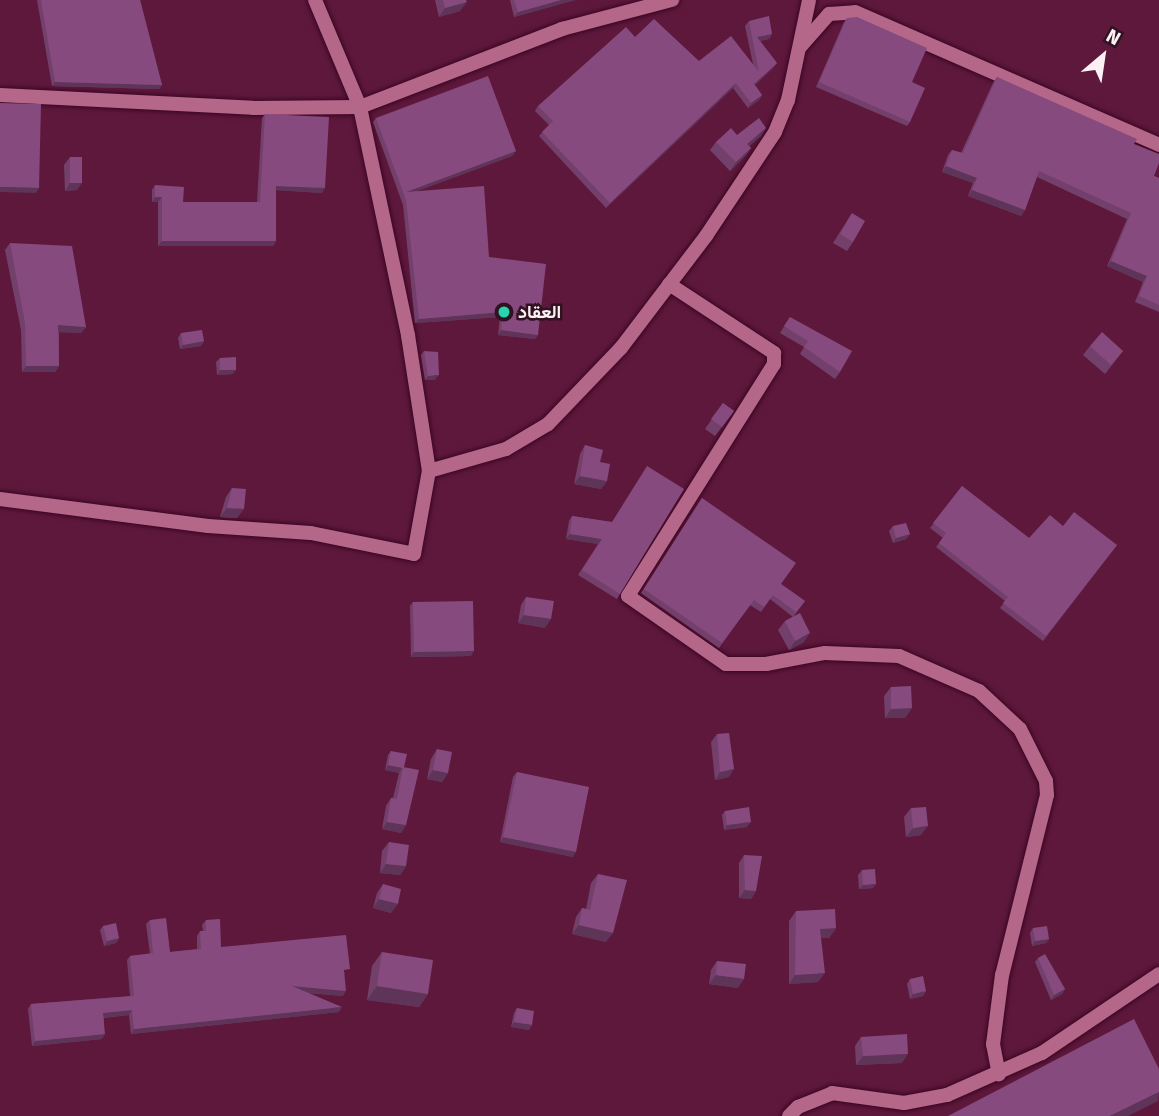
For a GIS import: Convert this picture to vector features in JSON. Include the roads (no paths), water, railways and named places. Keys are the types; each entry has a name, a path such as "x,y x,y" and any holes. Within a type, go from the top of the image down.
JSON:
{"street":[{"path":"0,499 208,526 311,533 414,554 429,471 405,322 360,107 315,0"},
{"path":"0,95 253,108 360,107 562,29 672,0"},
{"path":"429,471 506,449 548,424 591,384 669,284 775,132 788,100 809,0"},
{"path":"798,50 830,14 855,12 1159,145"},
{"path":"669,284 774,354 774,364 628,596 726,664 766,664 825,653 899,656 979,691 1020,729 1046,780 1047,795 1002,975 993,1044 999,1074"},
{"path":"789,1116 798,1107 832,1093 904,1103 947,1095 1042,1053 1159,974"}],"place":[{"name":"العقاد","path":"504,312"}]}
